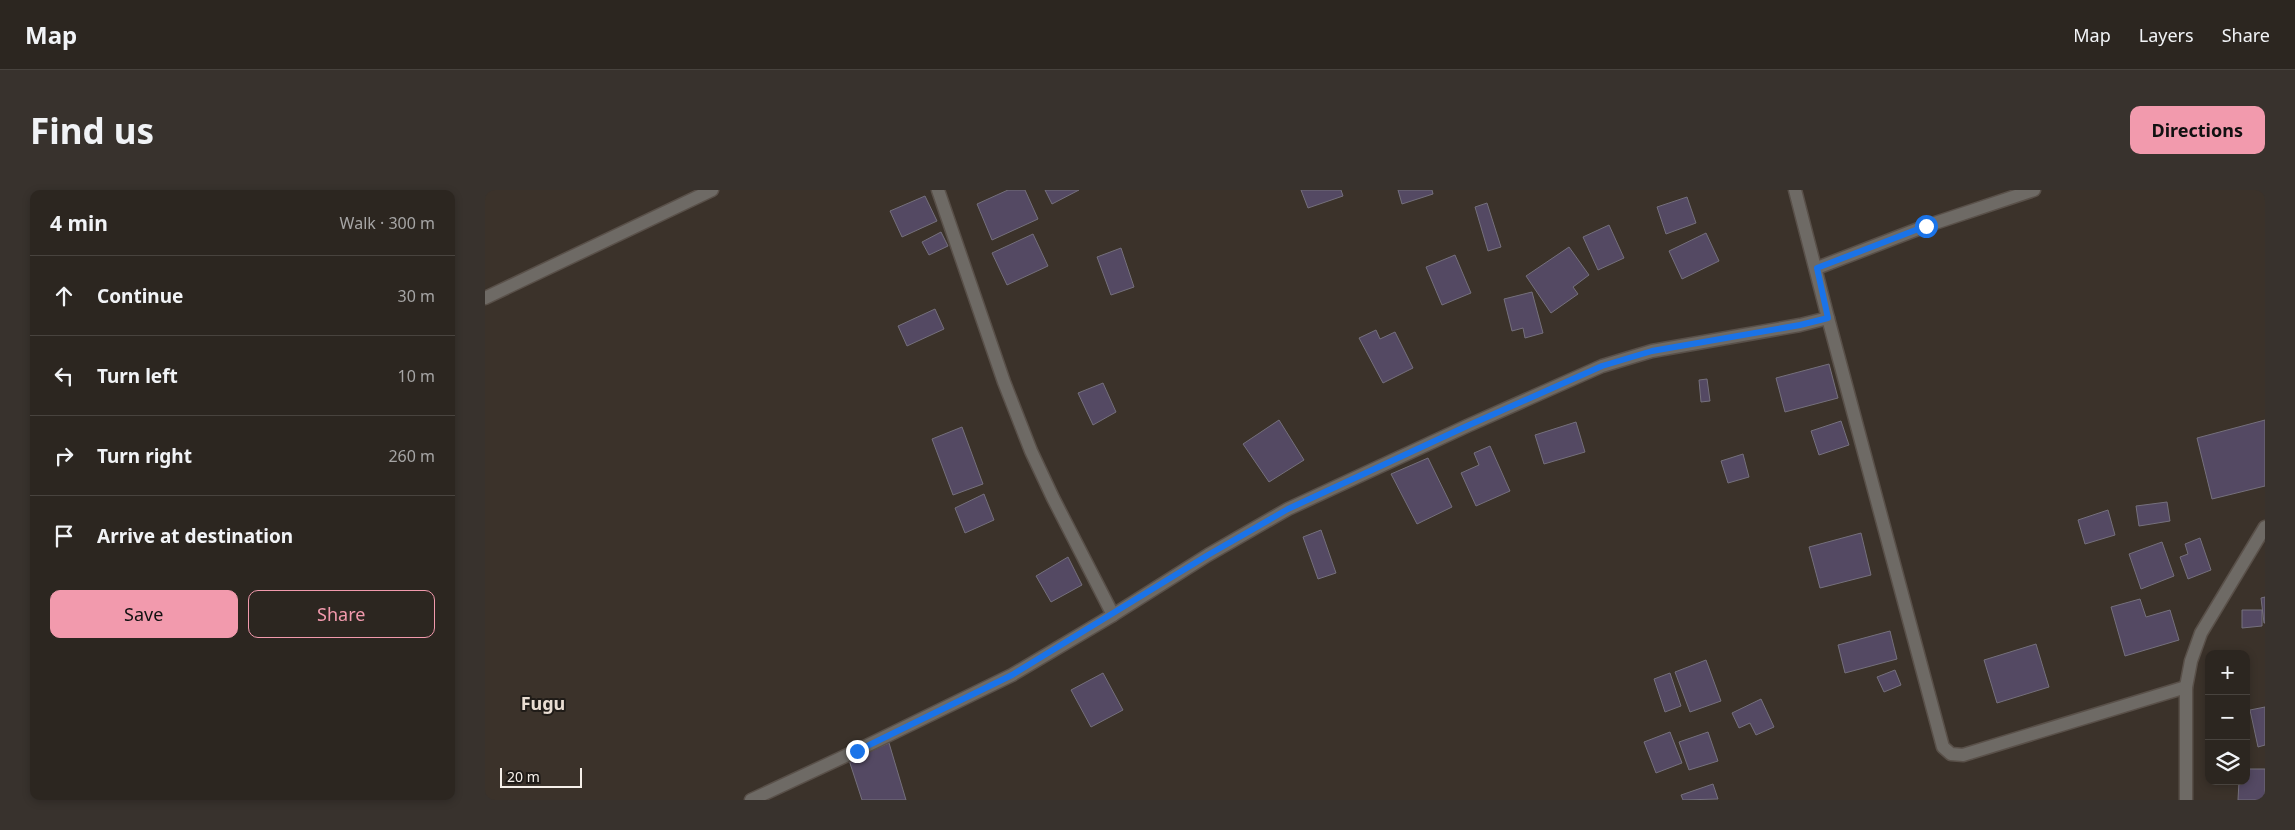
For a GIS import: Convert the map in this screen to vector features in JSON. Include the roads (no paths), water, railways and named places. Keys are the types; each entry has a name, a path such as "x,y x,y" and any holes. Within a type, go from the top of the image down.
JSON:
{"street":[{"path":"485,298 712,190"},
{"path":"938,190 1004,382 1031,450 1113,615"},
{"path":"1795,190 1943,747 1951,754 1963,755 2186,688"},
{"path":"1817,268 1926,226 2034,190"},
{"path":"751,800 857,751 1012,675 1113,615 1208,555 1288,509 1467,426 1602,366 1652,351 1800,325 1828,318"},
{"path":"2186,800 2186,688 2191,661 2201,633 2265,527"}],"district":[{"name":"Fugu","path":"543,703"}]}
